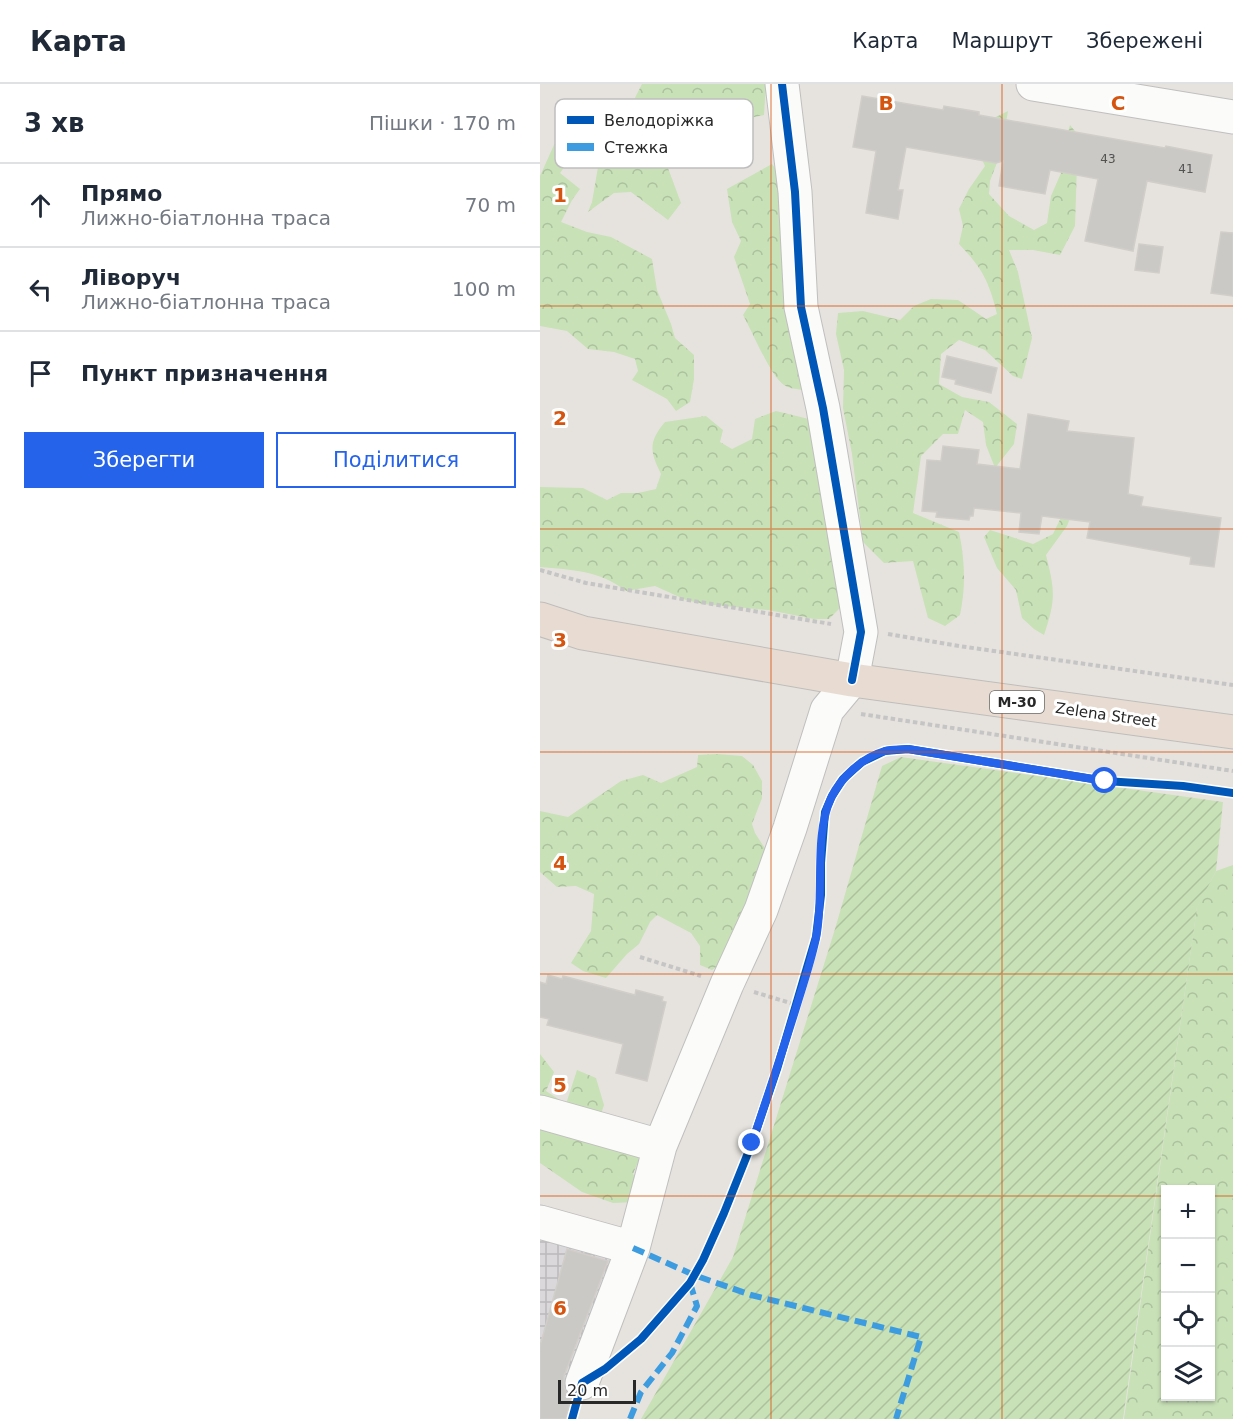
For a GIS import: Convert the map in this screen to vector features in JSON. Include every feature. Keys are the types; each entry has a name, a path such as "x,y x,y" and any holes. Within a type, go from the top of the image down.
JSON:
{"highway":[{"name":"Zelena Street","path":"540,619 583,633 852,680 1233,732"}],"street":[{"path":"582,1383 633,1248 660,1146 727,984 761,910 790,828 827,710 852,680 861,632 823,408 801,307 795,192 782,84"},
{"path":"1033,84 1233,117"},
{"path":"540,1112 660,1146"},
{"path":"540,1222 633,1248"}],"path":[{"path":"827,710 1233,771"},
{"path":"793,1016 799,997"}],"shaded area":[{"path":"540,1230 623,1247 571,1419 540,1419"}],"green space":[{"path":"642,84 766,84 764,115 753,117 753,99 634,99"},
{"path":"1008,111 1001,152 990,181 989,194 1009,216 1034,230 1047,223 1051,196 1061,173 1064,145 1070,125 1078,135 1075,226 1060,255 1033,250 1009,250 1018,272 1032,338 1022,379 1013,376 985,350 959,340 941,354 939,384 962,397 989,402 1017,424 1014,444 995,468 986,445 983,422 965,410 958,434 943,434 921,456 913,513 959,532 963,553 964,584 960,615 945,626 928,618 913,561 884,563 863,542 852,454 843,408 844,370 836,334 838,313 863,311 900,320 914,306 931,299 958,300 986,319 997,314 984,276 974,260 959,244 963,226 959,209 985,166 978,151 990,120"},
{"path":"555,143 555,168 564,168 560,173 580,189 561,222 587,232 611,237 652,259 657,290 675,338 694,355 694,379 690,402 676,411 667,399 632,380 638,371 635,359 614,352 588,349 567,331 540,326 540,176"},
{"path":"772,164 784,180 807,391 784,385 768,364 743,315 750,304 734,257 741,241 732,222 727,189"},
{"path":"598,168 668,168 681,203 668,220 631,192 614,193 588,212"},
{"path":"776,411 817,421 852,596 829,619 703,604 686,600 655,586 626,591 595,575 574,570 540,567 540,487 583,488 607,500 621,493 638,493 656,489 661,474 653,453 653,441 665,422 706,416 723,430 720,442 732,449 752,439 755,419"},
{"path":"1080,492 1067,526 1046,555 1053,595 1044,635 1022,618 1016,590 997,568 984,537 990,530 1033,544 1053,534 1066,507"},
{"path":"698,755 742,756 753,765 762,781 762,798 752,824 755,833 777,867 761,936 712,970 700,965 700,946 691,933 657,915 650,922 639,944 606,978 583,971 571,963 591,931 594,894 576,886 557,887 540,872 540,811 568,817 621,781 643,775 661,783 697,767"},
{"path":"901,757 1223,802 1216,871 1197,908 1123,1419 641,1419 733,1257 835,929 882,766"},
{"path":"1233,865 1233,1419 1124,1419 1197,907 1216,871"},
{"path":"540,1054 554,1072 546,1091 566,1104 577,1070 596,1078 604,1105 595,1132 640,1157 633,1174 642,1188 637,1202 613,1203 582,1192 540,1163"}],"building":[{"path":"862,96 943,110 944,106 979,112 979,115 1212,155 1205,192 1147,181 1133,251 1085,241 1098,179 1050,170 1045,194 999,186 1003,161 996,163 906,147 898,190 903,190 898,219 866,213 876,151 853,147"},
{"path":"1221,232 1233,233 1233,296 1211,293"},
{"path":"1139,244 1163,247 1159,273 1135,270"},
{"path":"947,356 997,368 991,393 955,384 956,380 942,377"},
{"path":"1028,414 1069,421 1067,431 1134,438 1128,494 1143,497 1141,506 1221,518 1214,567 1190,564 1191,557 1087,538 1090,522 1042,516 1039,534 1019,532 1021,513 974,508 973,516 970,516 969,520 936,517 937,512 922,511 927,460 941,461 943,446 979,450 977,464 1020,469"},
{"path":"548,975 562,979 563,976 635,995 636,990 663,997 662,1001 666,1002 647,1081 616,1073 623,1044 547,1025 549,1019 540,1017 540,982 546,984"},
{"path":"567,1249 608,1261 564,1376 564,1387 571,1398 566,1419 540,1419 540,1346"}],"marked path":[{"path":"633,1248 694,1275 751,1295 921,1337 896,1419"},
{"path":"630,1419 641,1392 672,1353 697,1306 690,1283"}],"cycle path":[{"path":"782,84 795,192 801,307 823,408 861,632 852,680"},
{"path":"572,1419 582,1383 605,1369 641,1339 690,1283 724,1213 752,1143 777,1069 816,937 821,895 825,812 843,779 862,762 885,751 908,749 1105,781 1183,786 1233,793"}],"route":[{"path":"752,1143 777,1069 816,938 821,895 825,812 843,780 862,762 885,751 908,749 1105,781"}]}
